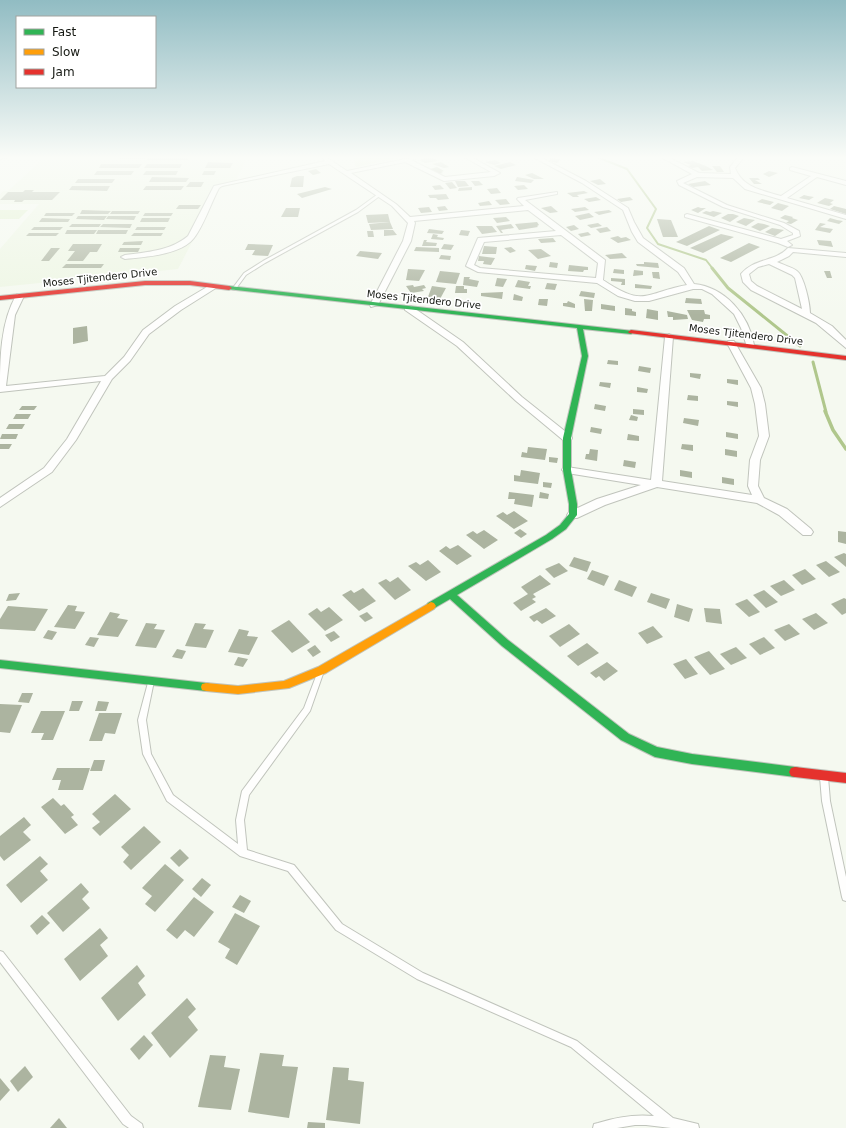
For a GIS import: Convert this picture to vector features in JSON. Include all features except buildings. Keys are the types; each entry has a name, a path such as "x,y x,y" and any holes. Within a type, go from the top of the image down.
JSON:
{"street":[{"path":"125,258 180,245 192,237 205,210"},
{"path":"374,305 407,241 412,226 410,219 399,210"},
{"path":"410,219 511,210"},
{"path":"531,210 602,262 599,281"},
{"path":"626,210 630,226 645,245 681,270 691,286"},
{"path":"737,210 782,224 797,232 796,236 781,241"},
{"path":"823,210 846,216"},
{"path":"687,216 781,241 791,250 846,255"},
{"path":"563,233 481,240 470,266 478,270 599,281 622,296 638,299 654,299 691,286 700,285 716,292 738,314 748,332 750,346"},
{"path":"791,250 781,259 769,261 749,268 745,274 747,282 829,328 846,345"},
{"path":"769,261 795,272 799,278 800,287 806,304 806,314"},
{"name":"Moses Tjitendero Drive","path":"0,298 145,283 190,283 374,305 731,343 846,358"},
{"path":"0,503 48,470 71,440 108,378 127,359 146,332 178,308 215,286"},
{"path":"20,296 11,315 0,389 108,378"},
{"path":"408,308 460,344 519,399 567,438"},
{"path":"0,311 11,315"},
{"path":"573,515 573,504 567,470 567,438 585,356 580,327"},
{"path":"656,484 669,337"},
{"path":"731,343 756,388 760,404 764,436 756,460 753,486 760,500"},
{"path":"567,470 760,500 783,512 807,532"},
{"path":"0,664 238,690 285,685 322,670 549,537 563,527 573,515 607,500 656,484"},
{"path":"450,594 505,643 625,737 655,752 692,759 846,778"}],"lane":[{"path":"234,289 245,274 359,210"},
{"path":"243,853 240,820 245,794 307,709 322,670"},
{"path":"151,681 142,720 147,754 170,798 243,853 291,868 340,927 420,976 574,1044 670,1122"},
{"path":"824,775 826,801 846,897"},
{"path":"0,956 127,1120 138,1128"},
{"path":"598,1128 630,1120 648,1119 670,1122 694,1128"}],"shaded area":[{"path":"34,210 209,210 178,269 0,287 0,249"}],"green space":[{"path":"0,210 28,210 19,219 0,219"}],"waterway":[{"path":"656,210 647,228 658,244 706,260 713,269"},
{"path":"712,268 728,288 800,346"},
{"path":"813,362 826,412"},
{"path":"825,411 833,430 846,449"}],"traffic: fast":[{"path":"229,288 631,332"},
{"path":"431,606 549,537 563,527 573,515 573,504 567,470 567,438 585,356 580,327"},
{"path":"450,594 505,643 625,737 655,752 692,759 795,772"},
{"path":"0,664 206,687"}],"traffic: slow":[{"path":"206,687 238,690 285,685 322,670 431,606"}],"traffic: jam":[{"path":"0,298 145,283 190,283 229,288"},
{"path":"631,332 846,358"},
{"path":"795,772 846,778"}]}
